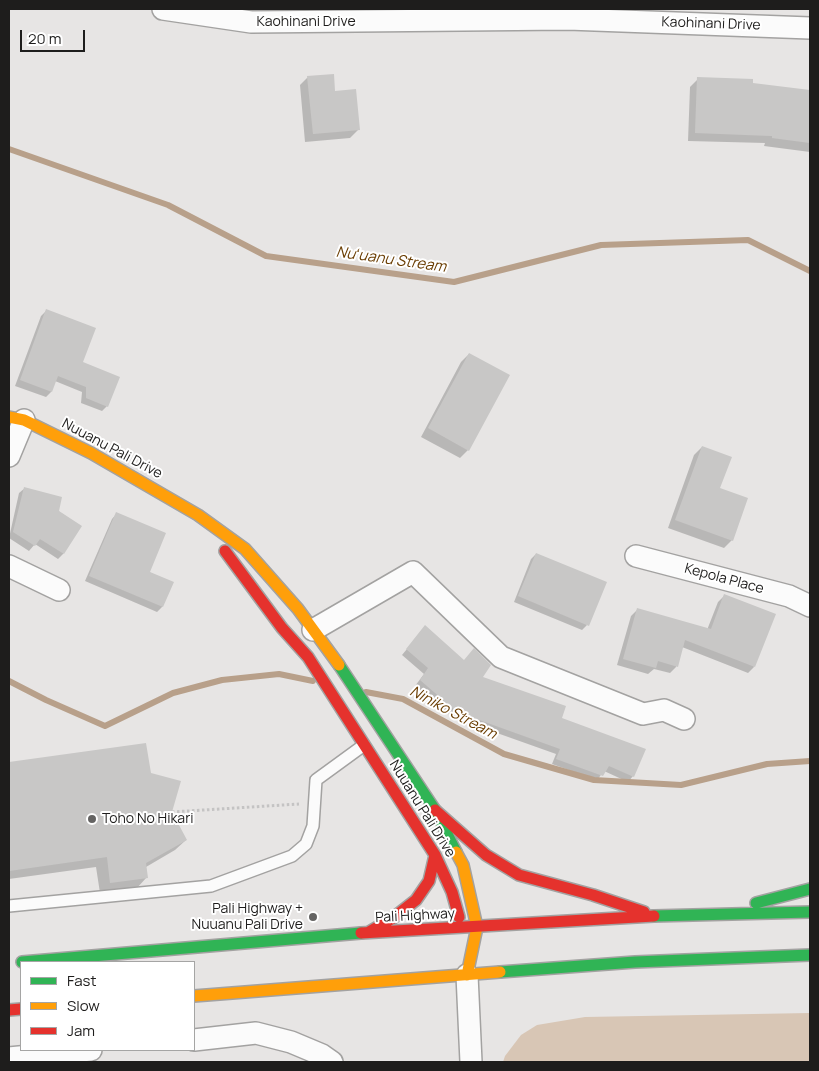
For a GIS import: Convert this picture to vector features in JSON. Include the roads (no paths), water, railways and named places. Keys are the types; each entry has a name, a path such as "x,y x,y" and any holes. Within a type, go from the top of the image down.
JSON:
{"main road":[{"name":"Nuuanu Pali Drive","path":"16,418 91,453 198,514 246,550 298,609 339,665 435,810 463,865 477,927 467,975"},
{"name":"Nuuanu Pali Drive","path":"198,514 282,628 308,657 435,855 452,892 462,929 467,975"},
{"path":"435,810 486,855 519,875 593,894 655,916"},
{"path":"366,933 393,918 416,900 429,881 435,855"},
{"path":"707,915 810,889"},
{"name":"Pali Highway","path":"34,961 366,933 462,929 655,916 810,912"},
{"path":"195,996 635,962 810,956"}],"street":[{"name":"Kaohinani Drive","path":"163,9 251,22 680,16 810,28"},
{"path":"9,456 16,418"},
{"name":"Kepola Place","path":"636,556 789,596 810,606"},
{"path":"9,566 59,590"},
{"path":"313,630 413,572 501,656 643,714 664,710 684,719"},
{"path":"467,975 471,1062"},
{"path":"195,1040 256,1033 291,1042 322,1055 332,1062"},
{"path":"9,1058 81,1051"}],"lane":[{"path":"9,906 211,886 292,856 306,844 313,826 316,780 364,745"}],"waterway":[{"name":"Nuʻuanu Stream","path":"9,149 168,205 266,256 454,282 601,245 748,240 810,271"},
{"name":"Niniko Stream","path":"9,681 105,726 173,693 222,680 279,674 313,681"},
{"name":"Niniko Stream","path":"366,692 403,699 504,754 594,780 681,785 767,764 810,761"}],"place":[{"name":"Toho No Hikari","path":"92,819"},
{"name":"Pali Highway + Nuuanu Pali Drive","path":"313,917"}]}
